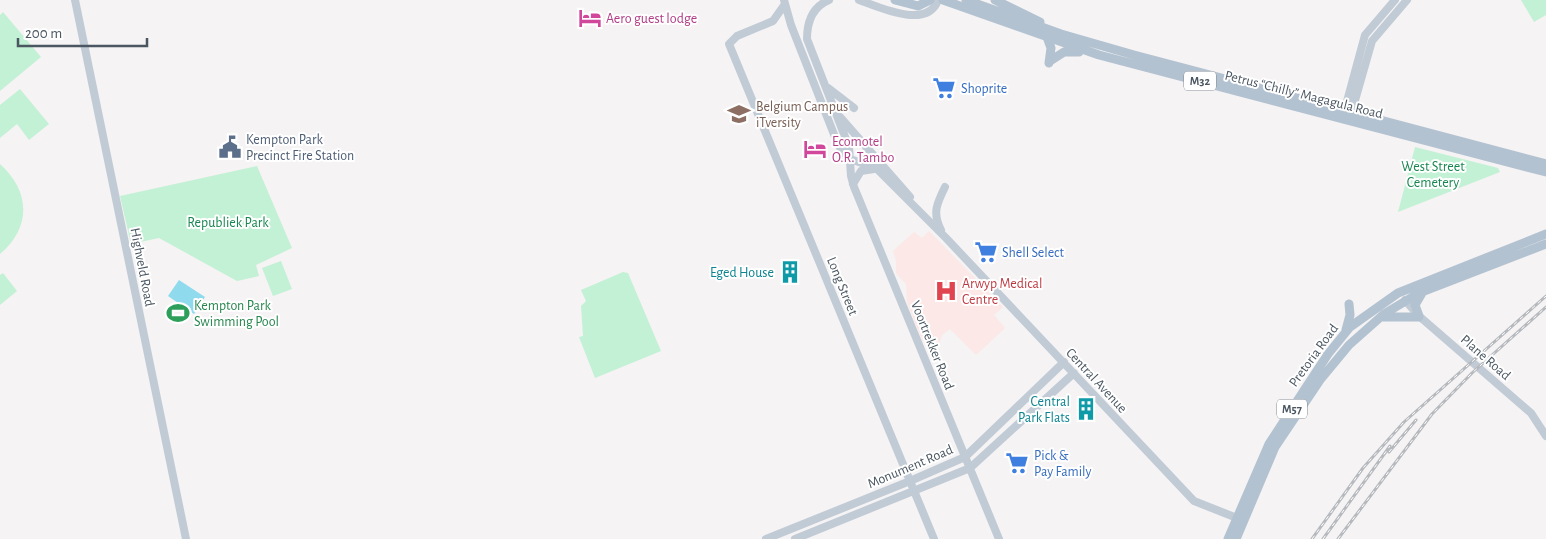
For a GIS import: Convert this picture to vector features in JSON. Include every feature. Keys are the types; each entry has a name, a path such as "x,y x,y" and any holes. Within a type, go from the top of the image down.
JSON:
{"main road":[{"name":"Highveld Road","path":"75,0 186,539"},
{"path":"829,0 816,8 807,28 808,39 848,147 850,159 876,168 920,210"},
{"path":"859,0 906,15 915,15 929,12 938,0"},
{"path":"895,0 918,6 930,0"},
{"name":"Petrus “Chilly” Magagula Road","path":"943,0 1100,55 1546,164"},
{"name":"Petrus “Chilly” Magagula Road","path":"966,0 1061,34 1546,172"},
{"path":"995,0 1061,34"},
{"path":"1347,115 1359,72 1370,46 1374,30 1395,0"},
{"path":"1374,30 1407,0"},
{"name":"Long Street","path":"785,2 773,21 738,36 729,44 934,539"},
{"name":"Voortrekker Road","path":"785,2 791,25 839,146 850,159 854,184 999,539"},
{"path":"1047,38 1051,48 1050,62 1061,54 1070,51 1100,55"},
{"path":"825,85 854,108"},
{"name":"Central Avenue","path":"835,110 855,136 920,210 1194,501 1240,520"},
{"path":"854,184 861,171 876,168"},
{"path":"940,230 935,214 937,202 945,187"},
{"name":"Central Avenue","path":"920,210 946,238"},
{"name":"Pretoria Road","path":"1236,539 1240,520 1269,444 1328,354 1344,335 1368,313 1409,288 1546,234"},
{"name":"Pretoria Road","path":"1228,539 1240,520 1275,447 1330,366 1349,344 1379,318 1405,300 1546,244"},
{"path":"1385,302 1405,300 1405,294 1409,288"},
{"path":"1379,318 1393,316 1419,317 1415,305 1424,291"},
{"name":"Plane Road","path":"1405,300 1419,317 1531,413 1546,436"},
{"path":"1344,335 1350,319 1349,305 1356,311 1368,313"},
{"name":"Monument Road","path":"766,539 910,481 965,456 1064,362"},
{"name":"Monument Road","path":"795,539 915,492 970,468 1074,373"}],"shaded area":[{"name":"Arwyp Medical Centre","path":"929,231 1003,307 994,315 1005,328 976,355 950,329 942,335 938,347 928,348 921,338 907,302 906,284 896,273 896,261 893,251 914,232 922,238"}],"green space":[{"path":"1521,0 1546,0 1546,15 1534,22"},
{"path":"3,12 41,57 0,91 0,15"},
{"path":"20,89 49,124 29,140 17,124 0,138 0,105"},
{"name":"West Street Cemetery","path":"1415,147 1498,168 1500,172 1398,212"},
{"path":"0,164 17,186 22,197 23,209 22,221 18,232 0,254"},
{"name":"Republiek Park","path":"257,166 292,248 256,265 259,276 237,281 159,238 131,244 120,196"},
{"path":"281,261 292,289 273,296 262,268"},
{"path":"623,272 628,273 661,351 595,378 579,337 583,336 581,306 586,301 581,290"},
{"path":"3,273 17,291 0,305 0,275"}],"water":[{"path":"179,280 205,297 194,314 168,296"}],"railway":[{"path":"1312,539 1363,468 1404,422 1546,296"},
{"path":"1338,539 1432,414 1472,373 1546,307"},
{"path":"1389,452 1416,420"},
{"path":"1323,539 1390,446"}],"place":[{"name":"Aero guest lodge","path":"590,18"},
{"name":"Shoprite","path":"944,88"},
{"name":"Belgium Campus iTversity","path":"739,114"},
{"name":"Kempton Park Precinct Fire Station","path":"230,147"},
{"name":"Ecomotel O.R. Tambo","path":"815,149"},
{"name":"Shell Select","path":"986,252"},
{"name":"Eged House","path":"790,272"},
{"name":"Arwyp Medical Centre","path":"946,291"},
{"name":"Kempton Park Swimming Pool","path":"178,313"},
{"name":"Central Park Flats","path":"1086,409"},
{"name":"Pick & Pay Family","path":"1017,463"}]}
